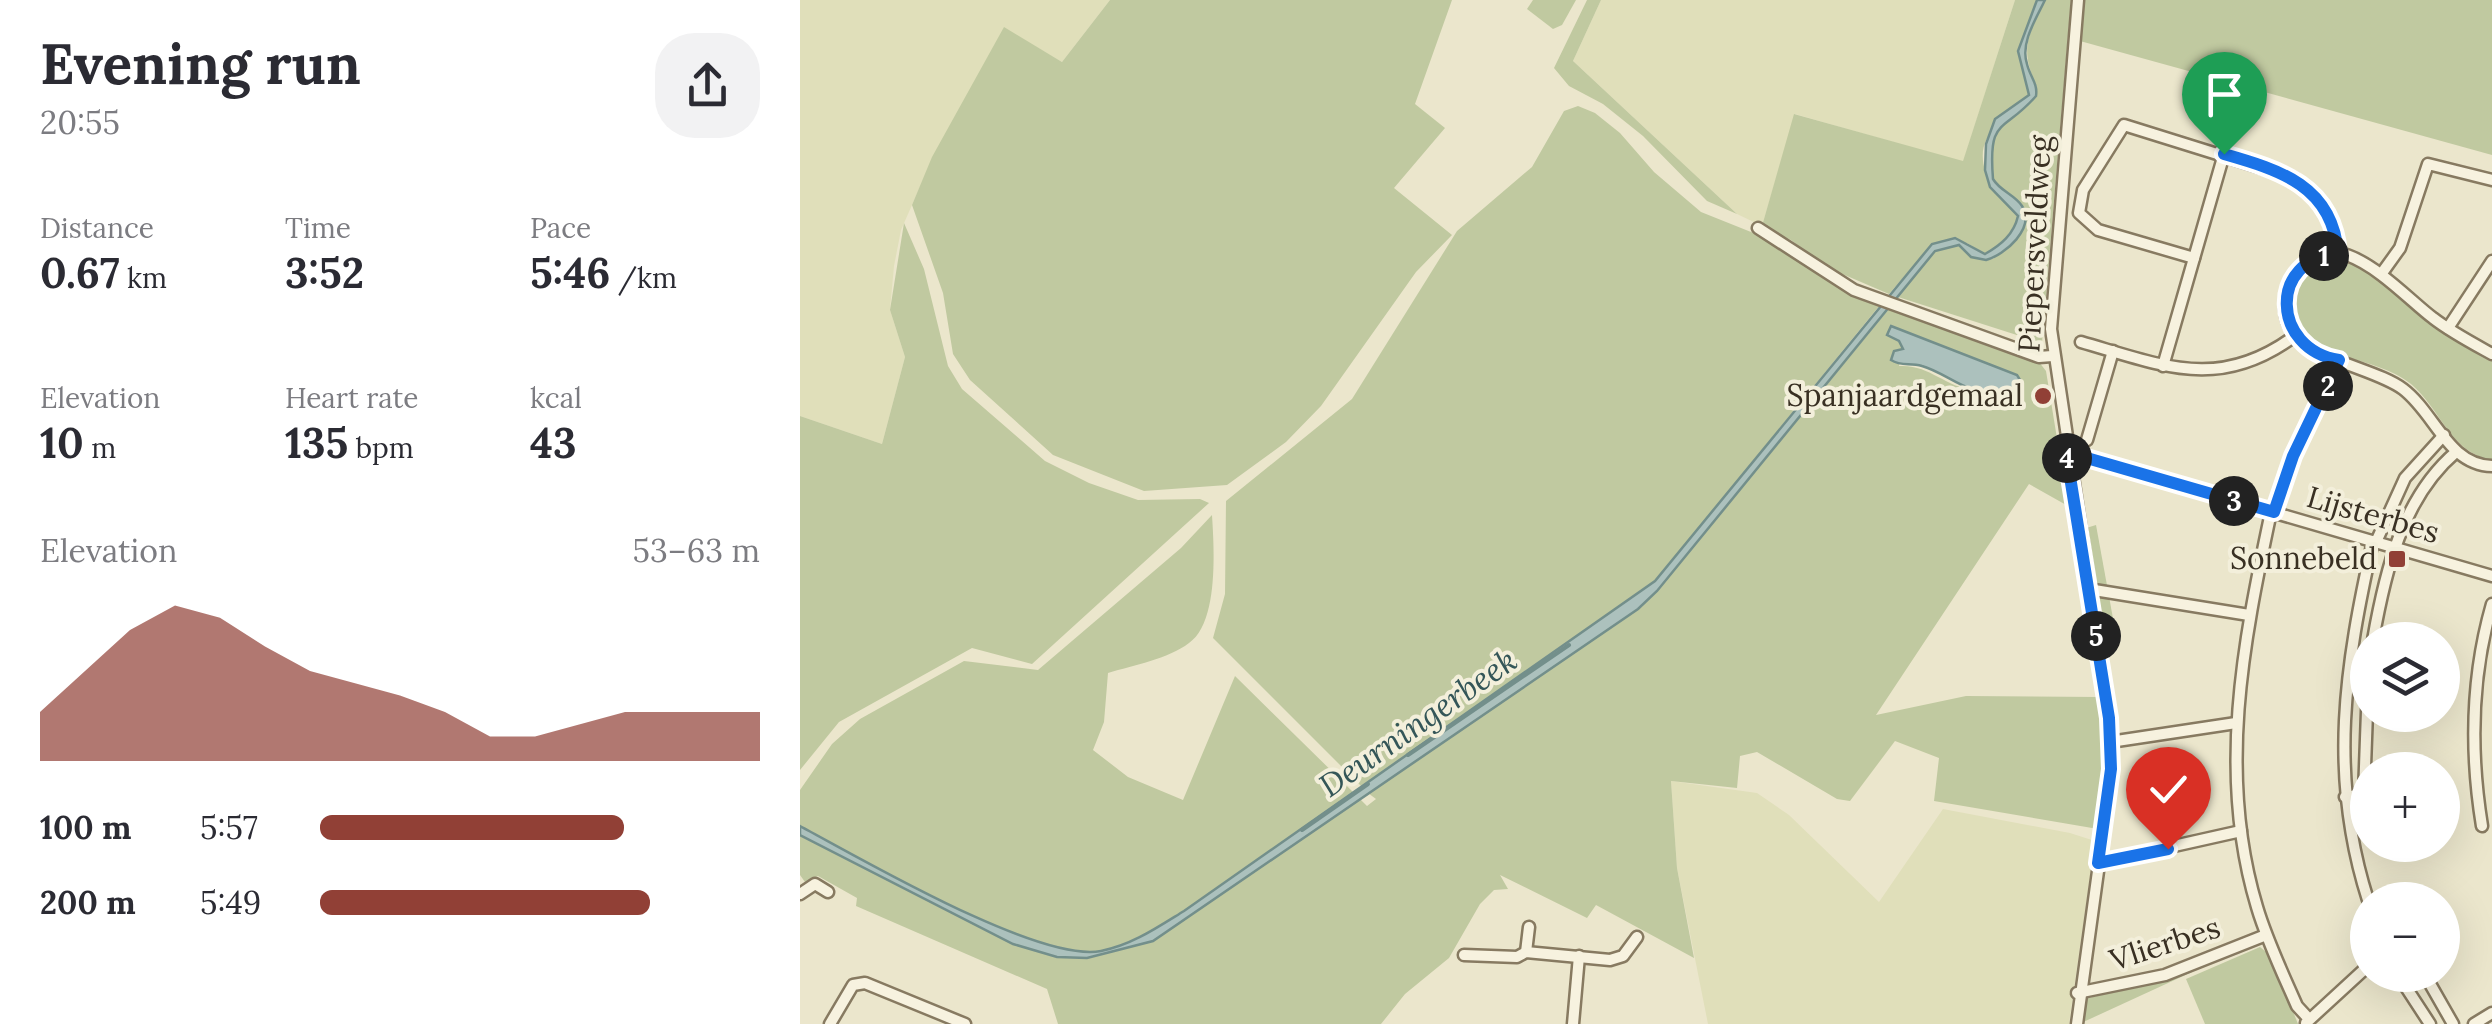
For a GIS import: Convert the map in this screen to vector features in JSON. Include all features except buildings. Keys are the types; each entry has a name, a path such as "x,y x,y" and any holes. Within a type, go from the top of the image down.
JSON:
{"street":[{"name":"Piepersveldweg","path":"2076,1024 2110,784 2110,742 2052,356 2050,303 2078,0"},
{"path":"2194,258 2098,230 2088,222 2078,203 2124,124 2276,169 2313,192 2325,208 2338,254"},
{"path":"2164,366 2224,154"},
{"path":"2382,274 2400,248 2428,164 2492,180"},
{"path":"1758,228 1841,283 1876,299 2039,357 2052,356"},
{"path":"2492,354 2448,328 2356,256 2316,258 2292,280 2285,308 2296,334 2321,357 2366,368 2406,391 2456,452 2471,464 2492,466"},
{"path":"2448,328 2492,261"},
{"path":"2082,342 2164,366 2219,371 2254,360 2296,334"},
{"path":"2086,440 2113,351"},
{"path":"2339,360 2293,456 2272,512 2249,614 2236,723 2242,831 2266,935 2307,1022 2350,983"},
{"path":"2363,882 2351,843 2345,796 2342,714 2353,634 2375,541 2405,478 2444,435"},
{"name":"Lijsterbes","path":"2066,452 2492,576"},
{"path":"2378,622 2396,548 2418,496 2456,452"},
{"path":"2088,589 2249,614"},
{"path":"2482,826 2473,733 2480,658 2492,604"},
{"path":"2110,742 2236,723"},
{"path":"2345,796 2364,794 2366,732"},
{"path":"2098,863 2242,831"},
{"path":"800,894 816,884 828,892"},
{"path":"1526,952 1530,927"},
{"name":"Vlierbes","path":"2078,993 2165,975 2266,935"},
{"path":"1464,955 1516,957 1526,952 1623,956 1637,937"},
{"path":"1572,1024 1579,956"},
{"path":"830,1024 852,985 865,983 961,1023"},
{"path":"2409,992 2430,1024"},
{"path":"2435,992 2454,1024"},
{"path":"2474,1024 2492,1013"}],"green space":[{"path":"800,0 1110,0 1062,62 1004,28 933,157 901,230 894,266 890,310 905,357 882,444 800,416"},
{"path":"1110,0 1452,0 1415,104 1445,128 1394,188 1452,235 1416,272 1321,406 1286,442 1227,485 1144,491 1053,455 970,380 953,354 943,293 912,205 932,157 1004,27 1062,62"},
{"path":"1533,0 1576,0 1562,25 1553,29 1527,9"},
{"path":"1587,0 1601,0 1573,61 1737,214 1707,201 1643,136 1603,104 1569,86 1554,68"},
{"path":"1601,0 2015,0 1963,162 1795,114 1762,226 1737,214 1573,61"},
{"path":"2015,0 2037,0 2018,51 2029,95 1988,136 1983,161 1996,194 2018,216 2001,243 1985,254 1967,243 1932,244 1889,294 1826,267 1791,240 1762,226 1794,114 1963,161"},
{"path":"2045,0 2071,0 2042,343 1898,297 1935,251 1959,245 1971,257 1993,259 2021,233 2026,216 1993,179 1992,155 1999,129 2021,111 2037,87 2027,52"},
{"path":"2082,0 2492,0 2492,155 2080,41"},
{"path":"1578,106 1595,113 1620,133 1654,172 1701,212 1766,238 1830,282 1880,305 1655,581 1362,787 1213,638 1225,594 1226,501 1352,399 1457,231 1532,167 1564,111"},
{"path":"904,223 924,269 948,366 962,389 1045,461 1089,483 1138,500 1200,499 1209,503 1032,664 972,648 839,722 800,770 800,416 882,444 905,357 890,310"},
{"path":"2344,258 2364,266 2429,321 2492,359 2492,460 2466,449 2411,384 2373,365 2331,352 2300,331 2294,313 2300,281 2315,266"},
{"path":"1889,309 2039,362 2046,371 2068,506 2029,484 1876,715 1966,696 2099,697 2105,758 2098,829 1934,801 1939,758 1895,741 1850,801 1837,799 1757,752 1740,756 1737,788 1671,781 1677,868 1694,958 1596,905 1587,918 1500,875 1508,889 1494,890 1480,904 1449,958 1405,994 1381,1024 1058,1024 1047,989 856,906 857,898 818,876 805,882 800,875 800,835 1013,944 1057,957 1087,958 1154,940 1360,799 1367,806 1376,799 1368,793 1657,591","holes":["1891,326 2017,375 2022,383 1974,390 1919,368 1899,366 1903,349"]},
{"path":"1212,515 1212,584 1206,619 1199,633 1171,653 1108,673 1104,722 1093,750 1128,777 1183,800 1235,676 1354,793 1195,906 1129,942 1101,951 1073,950 994,925 800,826 800,790 832,744 860,719 964,661 1038,670 1181,548"},
{"path":"2096,525 2114,624 2099,628 2083,529"},
{"path":"1671,781 1757,793 1789,815 1879,902 1943,809 2095,841 2069,1024 1708,1024 1677,868"},
{"path":"2260,947 2271,956 2298,1024 2205,1024 2186,979"},
{"path":"2192,972 2079,1024 2085,999"}],"shaded area":[{"path":"2037,0 2045,0 2030,31 2025,56 2036,96 2000,128 1993,145 1993,179 2019,202 2025,214 2025,223 2016,239 2002,253 1986,260 1971,257 1959,245 1935,251 1657,591 1638,609 1153,941 1087,958 1057,957 1013,944 800,835 800,826 950,905 1037,941 1073,950 1101,951 1123,944 1184,911 1655,581 1932,244 1955,238 1985,254 2006,238 2018,216 1990,187 1985,170 1986,144 1995,119 2029,95 2018,51"},
{"path":"1891,326 2017,375 2022,383 2012,402 1997,406 1981,402 1974,390 1935,371 1891,360 1894,351 1903,349 1899,341 1887,335"}],"waterway":[{"name":"Deurningerbeek","path":"1408,755 1569,645"},
{"name":"Deurningerbeek","path":"1302,830 1368,784"}],"place":[{"name":"Spanjaardgemaal","path":"2043,396"},
{"name":"Sonnebeld","path":"2397,559"}],"route":[{"path":"2168,849 2098,863 2110,784 2109,718 2066,452 2274,512 2293,456 2338,370 2339,360 2321,357 2296,334 2287,319 2288,294 2292,280 2304,267 2316,258 2338,254 2325,208 2313,192 2276,169 2224,154"}]}
